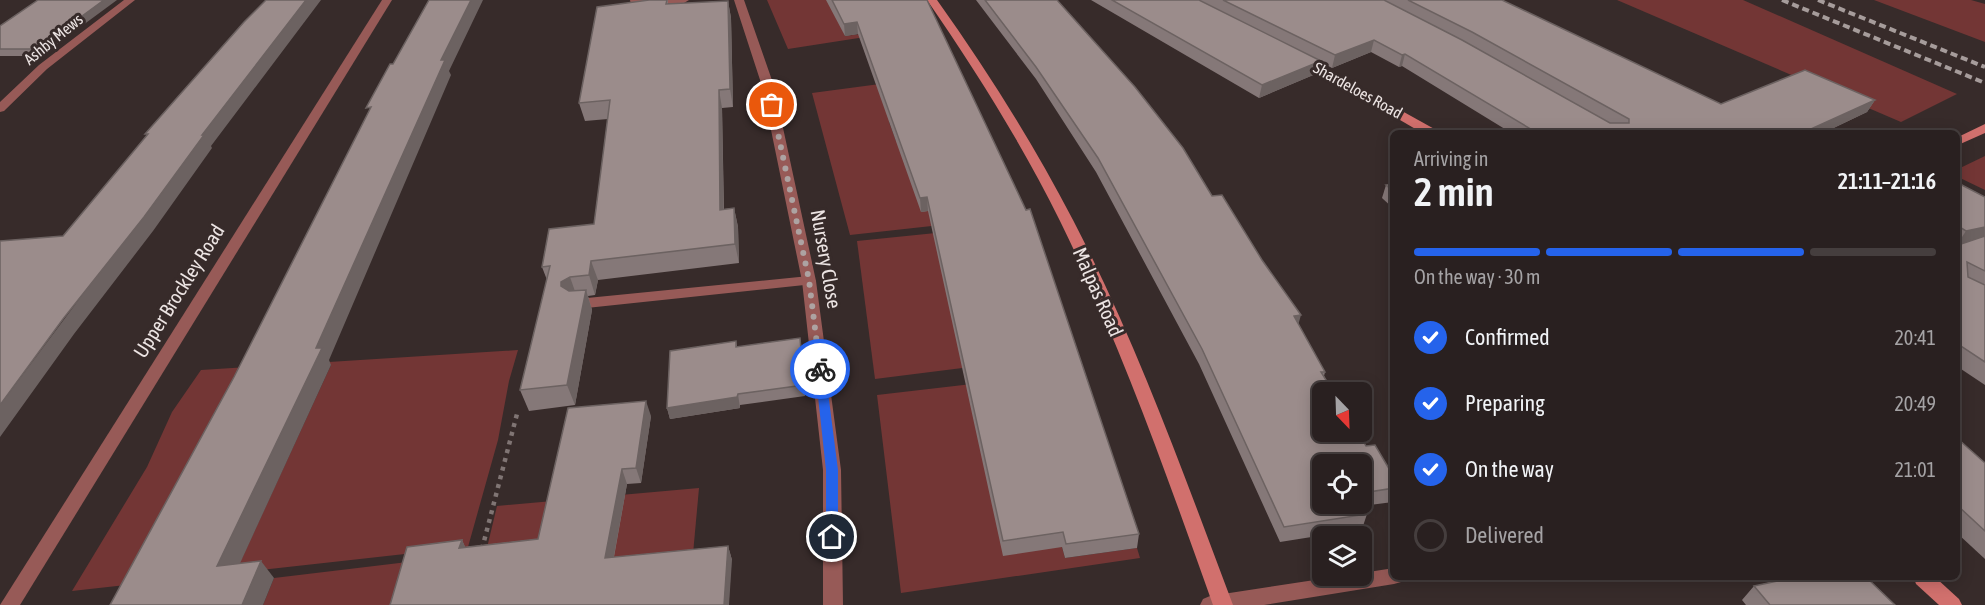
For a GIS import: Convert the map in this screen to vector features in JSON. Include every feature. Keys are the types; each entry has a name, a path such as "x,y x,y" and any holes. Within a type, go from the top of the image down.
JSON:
{"main road":[{"name":"Malpas Road","path":"932,0 1011,119 1083,253 1157,428 1218,604"},
{"name":"Shardeloes Road","path":"1289,52 1427,130"},
{"path":"1960,140 1985,128"},
{"path":"1925,580 1952,605"}],"street":[{"name":"Ashby Mews","path":"0,108 43,67 130,0"},
{"name":"Upper Brockley Road","path":"9,605 387,0"},
{"path":"635,0 635,2 684,0"},
{"name":"Nursery Close","path":"739,0 768,86 809,280 832,470 833,605"},
{"path":"577,304 809,280"},
{"path":"1218,604 1390,577"}],"path":[{"path":"479,559 518,410"}],"shaded area":[{"path":"767,0 846,0 839,23 845,36 876,32 878,35 788,49"},
{"path":"1617,0 1743,0 1957,94 1901,122"},
{"path":"1874,0 1971,0 1985,4 1985,42"},
{"path":"910,80 889,122 896,141 932,136 960,206 1022,216 850,235 812,93"},
{"path":"1985,156 1985,190 1960,178 1960,168"},
{"path":"975,229 1010,362 875,379 857,241"},
{"path":"518,350 509,381 498,440 468,547 72,591 147,467 172,412 201,370","holes":["331,365 242,558 205,562 200,574 147,579 258,372"]},
{"path":"1015,379 1065,558 1137,548 1140,558 901,593 877,395"},
{"path":"699,488 692,565 479,581 497,506"},
{"path":"416,561 403,605 263,605 274,578"}],"building":[{"path":"38,0 104,0 37,49 0,49 0,26"},
{"path":"266,0 306,0 0,405 0,241 63,236 148,134 145,134"},
{"path":"429,0 471,0 441,60 445,60 316,348 322,348 217,566 261,561 242,605 110,605 234,377 371,107 366,108"},
{"path":"667,0 666,4 728,1 730,89 719,90 720,210 734,208 735,244 591,261 589,275 570,277 561,282 561,286 569,291 586,290 567,385 520,390 550,266 542,267 549,229 594,224 610,100 579,103 597,7"},
{"path":"832,0 927,0 1026,210 1030,209 1139,534 1066,544 1063,532 1003,541 927,197 920,198 857,22 844,24"},
{"path":"985,0 1057,0 1135,87 1183,148 1212,196 1222,195 1262,260 1301,315 1294,316 1325,372 1321,372 1327,382 1312,382 1312,442 1364,442 1366,446 1375,445 1390,470 1390,489 1372,491 1372,454 1312,454 1312,514 1367,514 1284,527 1202,349 1098,158 1036,67"},
{"path":"1112,0 1199,0 1321,61 1262,85"},
{"path":"1223,0 1384,0 1462,40 1610,123 1629,123 1629,119 1472,32 1408,0 1502,0 1721,104 1805,70 1875,100 1809,130 1532,130 1405,54 1402,55 1374,40 1335,55"},
{"path":"1960,184 1985,197 1985,227 1966,231 1960,227"},
{"path":"1985,236 1985,271 1967,262 1968,277 1985,285 1985,362 1960,345 1960,244"},
{"path":"800,338 804,385 738,394 737,397 667,408 670,351 736,341 736,347"},
{"path":"646,401 636,468 622,469 605,558 728,546 724,605 390,605 407,547 462,540 459,548 538,539 568,408"},
{"path":"1960,441 1985,463 1985,531 1960,508"},
{"path":"1782,580 1869,580 1895,605 1770,605 1754,586"}],"railway":[{"path":"1782,0 1985,83"},
{"path":"1818,0 1985,67"}],"way so far":[{"path":"772,105 809,280 820,369"}],"route":[{"path":"820,369 832,470 832,537"}]}
